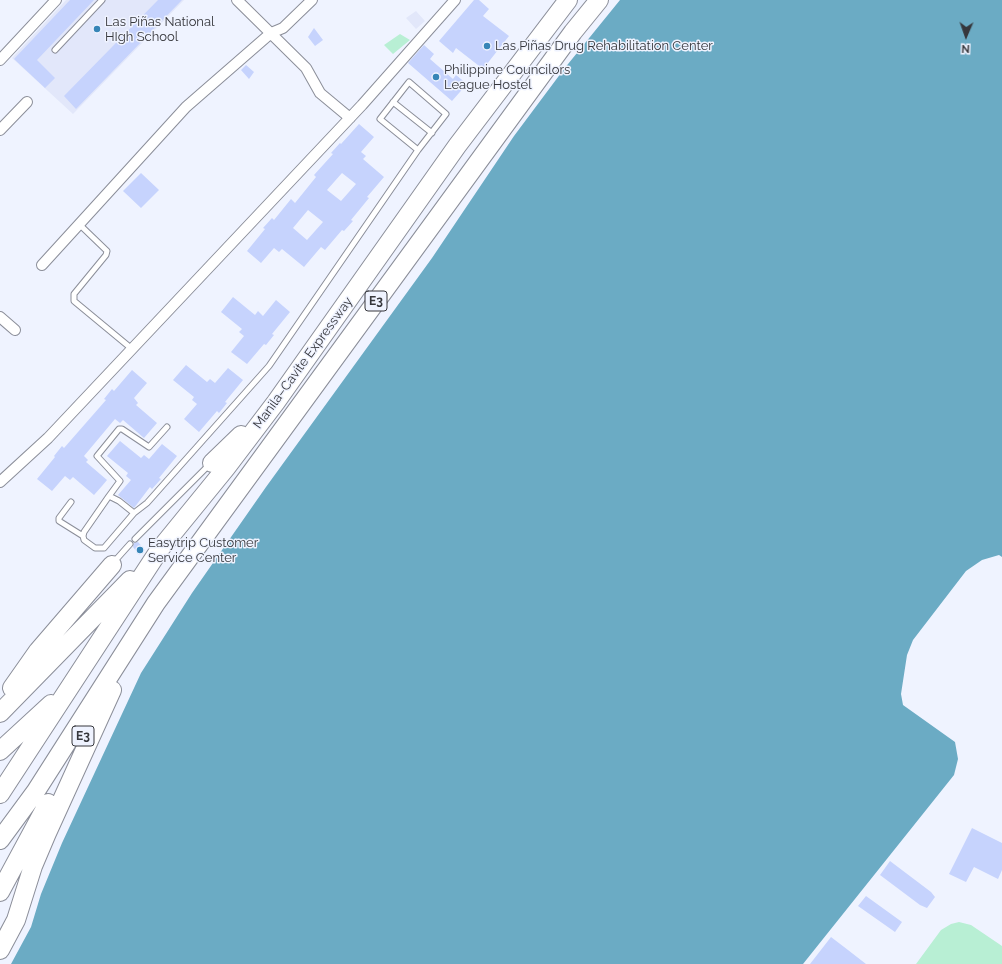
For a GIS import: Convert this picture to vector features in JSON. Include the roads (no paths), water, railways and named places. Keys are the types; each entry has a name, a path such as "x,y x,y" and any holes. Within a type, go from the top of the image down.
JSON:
{"highway":[{"name":"Manila–Cavite Expressway","path":"0,794 160,549 226,468 276,402 458,146 568,0"},
{"name":"Manila–Cavite Expressway","path":"0,840 36,791 156,604 502,129 599,0"},
{"path":"212,462 276,402"},
{"path":"0,713 160,549"},
{"path":"0,706 35,655 112,565"},
{"name":"Manila–Cavite Expressway","path":"0,892 156,604"},
{"path":"0,950 16,920 33,866 46,833 121,670 156,604"},
{"name":"Manila–Cavite Expressway","path":"0,752 68,688"}],"street":[{"path":"0,60 56,0"},
{"path":"237,0 306,68 320,93 350,118"},
{"path":"42,265 186,107 271,33 283,28 312,0"},
{"path":"0,482 48,438 350,118 456,0"},
{"path":"0,130 27,102"},
{"path":"0,317 15,330"}],"lane":[{"path":"55,50 102,0"},
{"path":"71,502 59,518 59,521 83,536 84,540 95,548 104,548 134,513 147,502 269,366 418,150 446,114 409,82 380,119 418,150"},
{"path":"393,102 432,133"},
{"path":"80,225 107,251 106,255 74,294 74,300 132,349"},
{"path":"83,536 84,532 120,481 97,456 119,429 122,429 149,447 167,426"},
{"path":"135,539 212,462"},
{"path":"109,496 134,513"},
{"path":"112,565 130,544"}],"water":[{"path":"620,0 1002,0 1002,557 999,555 982,560 966,571 913,640 907,655 901,694 903,705 955,742 958,759 954,775 803,964 11,964 31,927 41,894 62,843 141,673 192,593 266,487 432,258 514,136 564,69"}],"place":[{"name":"Las Piñas National HIgh School","path":"97,29"},
{"name":"Las Piñas Drug Rehabilitation Center","path":"487,46"},
{"name":"Philippine Councilors League Hostel","path":"436,77"},
{"name":"Easytrip Customer Service Center","path":"140,550"}]}
